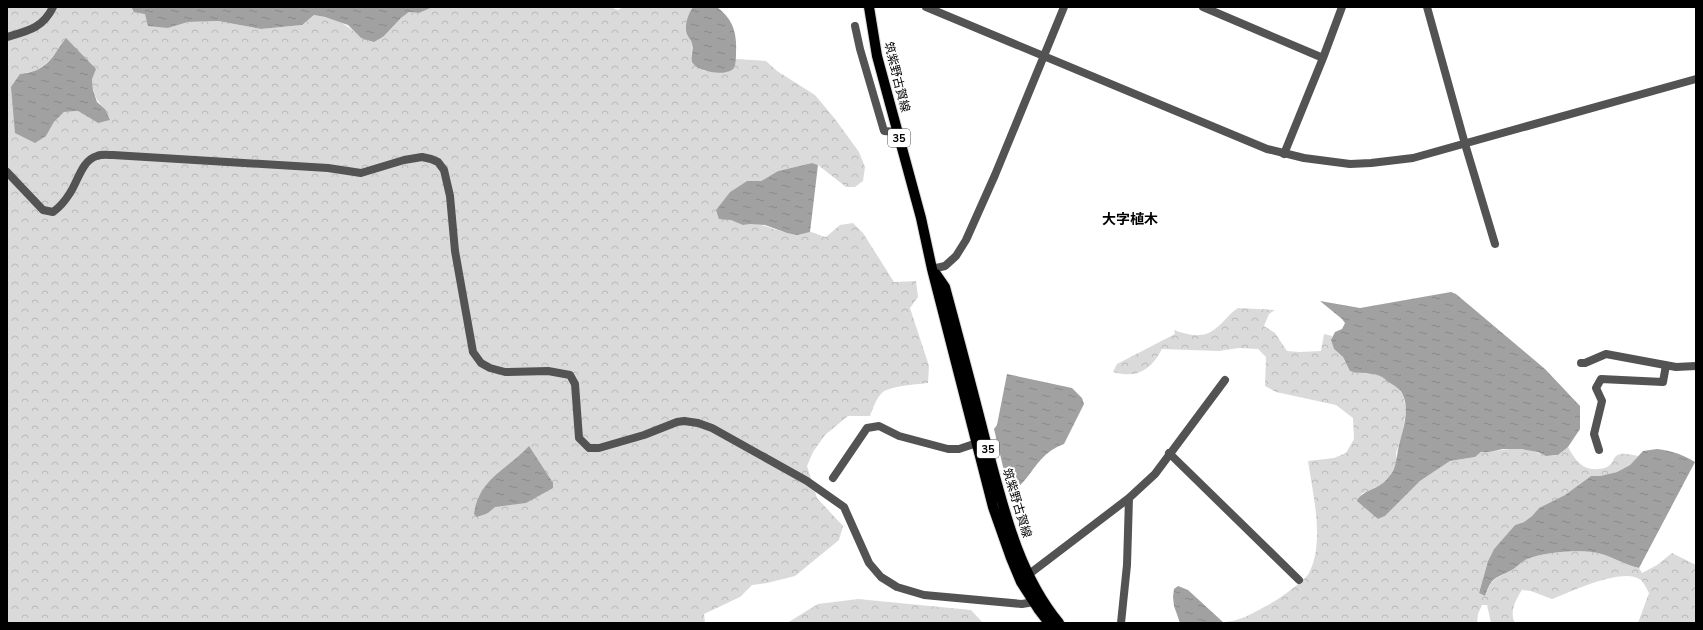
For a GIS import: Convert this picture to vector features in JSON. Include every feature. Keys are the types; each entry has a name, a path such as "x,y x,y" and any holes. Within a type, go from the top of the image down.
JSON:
{"main road":[{"name":"筑紫野古賀線","path":"869,7 877,56 921,218 932,269 994,507 1011,558 1037,600 1049,623"},
{"name":"筑紫野古賀線","path":"932,269 945,287 1024,578"},
{"name":"筑紫野古賀線","path":"1037,600 1059,623"}],"street":[{"path":"7,37 35,28 43,22 53,7"},
{"path":"926,7 1267,149 1284,154 1350,164 1371,164 1413,158 1696,80"},
{"path":"932,269 945,266 956,256 966,240 1064,7"},
{"path":"1203,7 1323,58"},
{"path":"1284,154 1342,7"},
{"path":"1427,7 1465,144 1495,244"},
{"path":"855,26 860,49 884,131 898,132"},
{"path":"7,172 43,210 53,212 61,206 71,193 82,168 90,160 97,156 328,168 357,173 404,160 422,157 432,159 438,162 444,170 450,196 455,251 473,352 481,363 490,368 504,372 548,371 570,375 575,384 579,438 589,448 599,448 644,435 677,422 684,421 698,423 712,428 739,442 807,481 844,507 869,563 881,577 897,587 924,595 1022,604 1037,600"},
{"path":"1581,363 1585,363 1606,354 1676,367 1696,366"},
{"path":"1599,450 1594,434 1602,401 1596,388 1601,379 1663,382 1666,365"},
{"path":"1024,578 1129,498 1155,474 1169,453 1225,380"},
{"path":"833,478 867,428 879,426 899,436 948,449 959,449 977,443"},
{"path":"1169,453 1299,580"},
{"path":"1121,623 1127,565 1129,498"}],"green space":[{"path":"7,7 131,7 134,12 145,13 168,28 188,22 218,21 261,29 302,25 314,15 340,22 350,28 361,38 384,36 401,18 409,12 419,13 433,7 610,7 618,10 623,7 693,7 691,10 691,60 704,71 724,72 734,67 736,59 766,61 777,71 815,95 859,152 865,167 863,181 855,187 846,187 818,165 812,163 778,171 761,181 747,181 730,192 716,210 743,225 756,224 792,234 811,232 826,237 840,225 853,223 863,233 894,282 916,281 918,297 910,308 929,366 928,383 888,389 884,391 877,399 870,416 848,416 825,435 813,452 807,466 817,498 843,526 839,540 795,576 752,585 740,597 704,614 705,623 7,623","holes":["55,53 92,79 95,96 105,109 98,123 78,111 64,112 54,122 46,136 20,74 31,72 40,68 48,62"]},
{"path":"1238,308 1275,310 1269,314 1264,326 1275,333 1287,351 1321,351 1324,334 1332,336 1331,340 1334,349 1343,357 1345,362 1365,374 1370,373 1381,376 1396,386 1403,394 1406,410 1402,435 1396,453 1397,461 1390,477 1383,484 1361,494 1373,514 1378,519 1385,516 1420,481 1450,461 1475,457 1481,452 1528,449 1554,456 1558,455 1568,447 1573,456 1583,466 1592,469 1607,467 1616,456 1620,454 1638,456 1630,465 1617,472 1600,476 1591,476 1565,495 1539,508 1524,522 1515,525 1494,549 1488,561 1479,593 1485,596 1490,585 1495,579 1512,570 1527,559 1551,553 1577,551 1599,553 1639,568 1642,573 1657,565 1672,553 1696,565 1696,623 1638,623 1649,593 1641,580 1633,577 1622,576 1584,586 1552,599 1531,591 1522,590 1513,610 1513,619 1515,623 1491,623 1487,605 1482,605 1478,614 1477,623 1224,623 1245,617 1270,604 1296,586 1309,573 1314,561 1317,533 1315,503 1308,461 1334,458 1346,453 1354,439 1353,418 1336,405 1276,392 1265,386 1266,357 1258,349 1239,348 1219,351 1162,349 1153,362 1142,371 1129,374 1113,372 1117,364 1175,334 1174,330 1190,335 1205,334 1218,327"},
{"path":"858,599 971,610 983,623 787,623 818,604"}],"water":[{"path":"131,7 433,7 419,13 409,12 401,18 384,36 374,42 361,38 348,25 314,15 302,25 261,29 218,21 188,22 168,28 148,26 145,14 134,12"},
{"path":"693,7 717,7 727,16 733,27 736,39 735,65 730,71 719,73 706,71 692,62 691,58 693,49 692,43 688,37 686,25 689,13"},
{"path":"66,38 96,69 92,79 93,90 97,102 105,109 110,120 98,123 78,111 64,112 54,122 46,136 35,143 15,133 11,87 20,74 43,67"},
{"path":"812,163 818,165 810,232 797,235 765,225 743,225 731,220 719,219 716,210 730,192 747,181 761,181 778,171"},
{"path":"1451,292 1456,294 1545,369 1580,406 1580,429 1568,447 1558,455 1546,456 1538,452 1522,449 1503,449 1481,452 1475,457 1450,461 1420,481 1385,516 1378,519 1357,501 1363,494 1384,482 1394,470 1406,412 1405,400 1403,395 1396,387 1382,377 1350,371 1343,357 1334,349 1331,340 1335,332 1342,329 1345,323 1320,301 1360,308"},
{"path":"1007,374 1072,388 1082,398 1084,404 1064,444 1051,450 1010,496 994,429 997,425"},
{"path":"529,446 553,483 553,488 526,503 495,507 488,513 477,517 474,514 477,502 488,483"},
{"path":"1657,449 1677,453 1695,462 1639,568 1599,553 1569,551 1551,553 1527,559 1512,570 1492,581 1485,596 1479,593 1488,561 1494,549 1515,525 1524,522 1539,508 1565,495 1591,476 1600,476 1617,472 1630,465 1643,451"},
{"path":"1178,586 1188,590 1224,623 1180,623 1174,606 1173,597 1174,589"}],"district":[{"name":"大字植木","path":"1130,219"}]}
